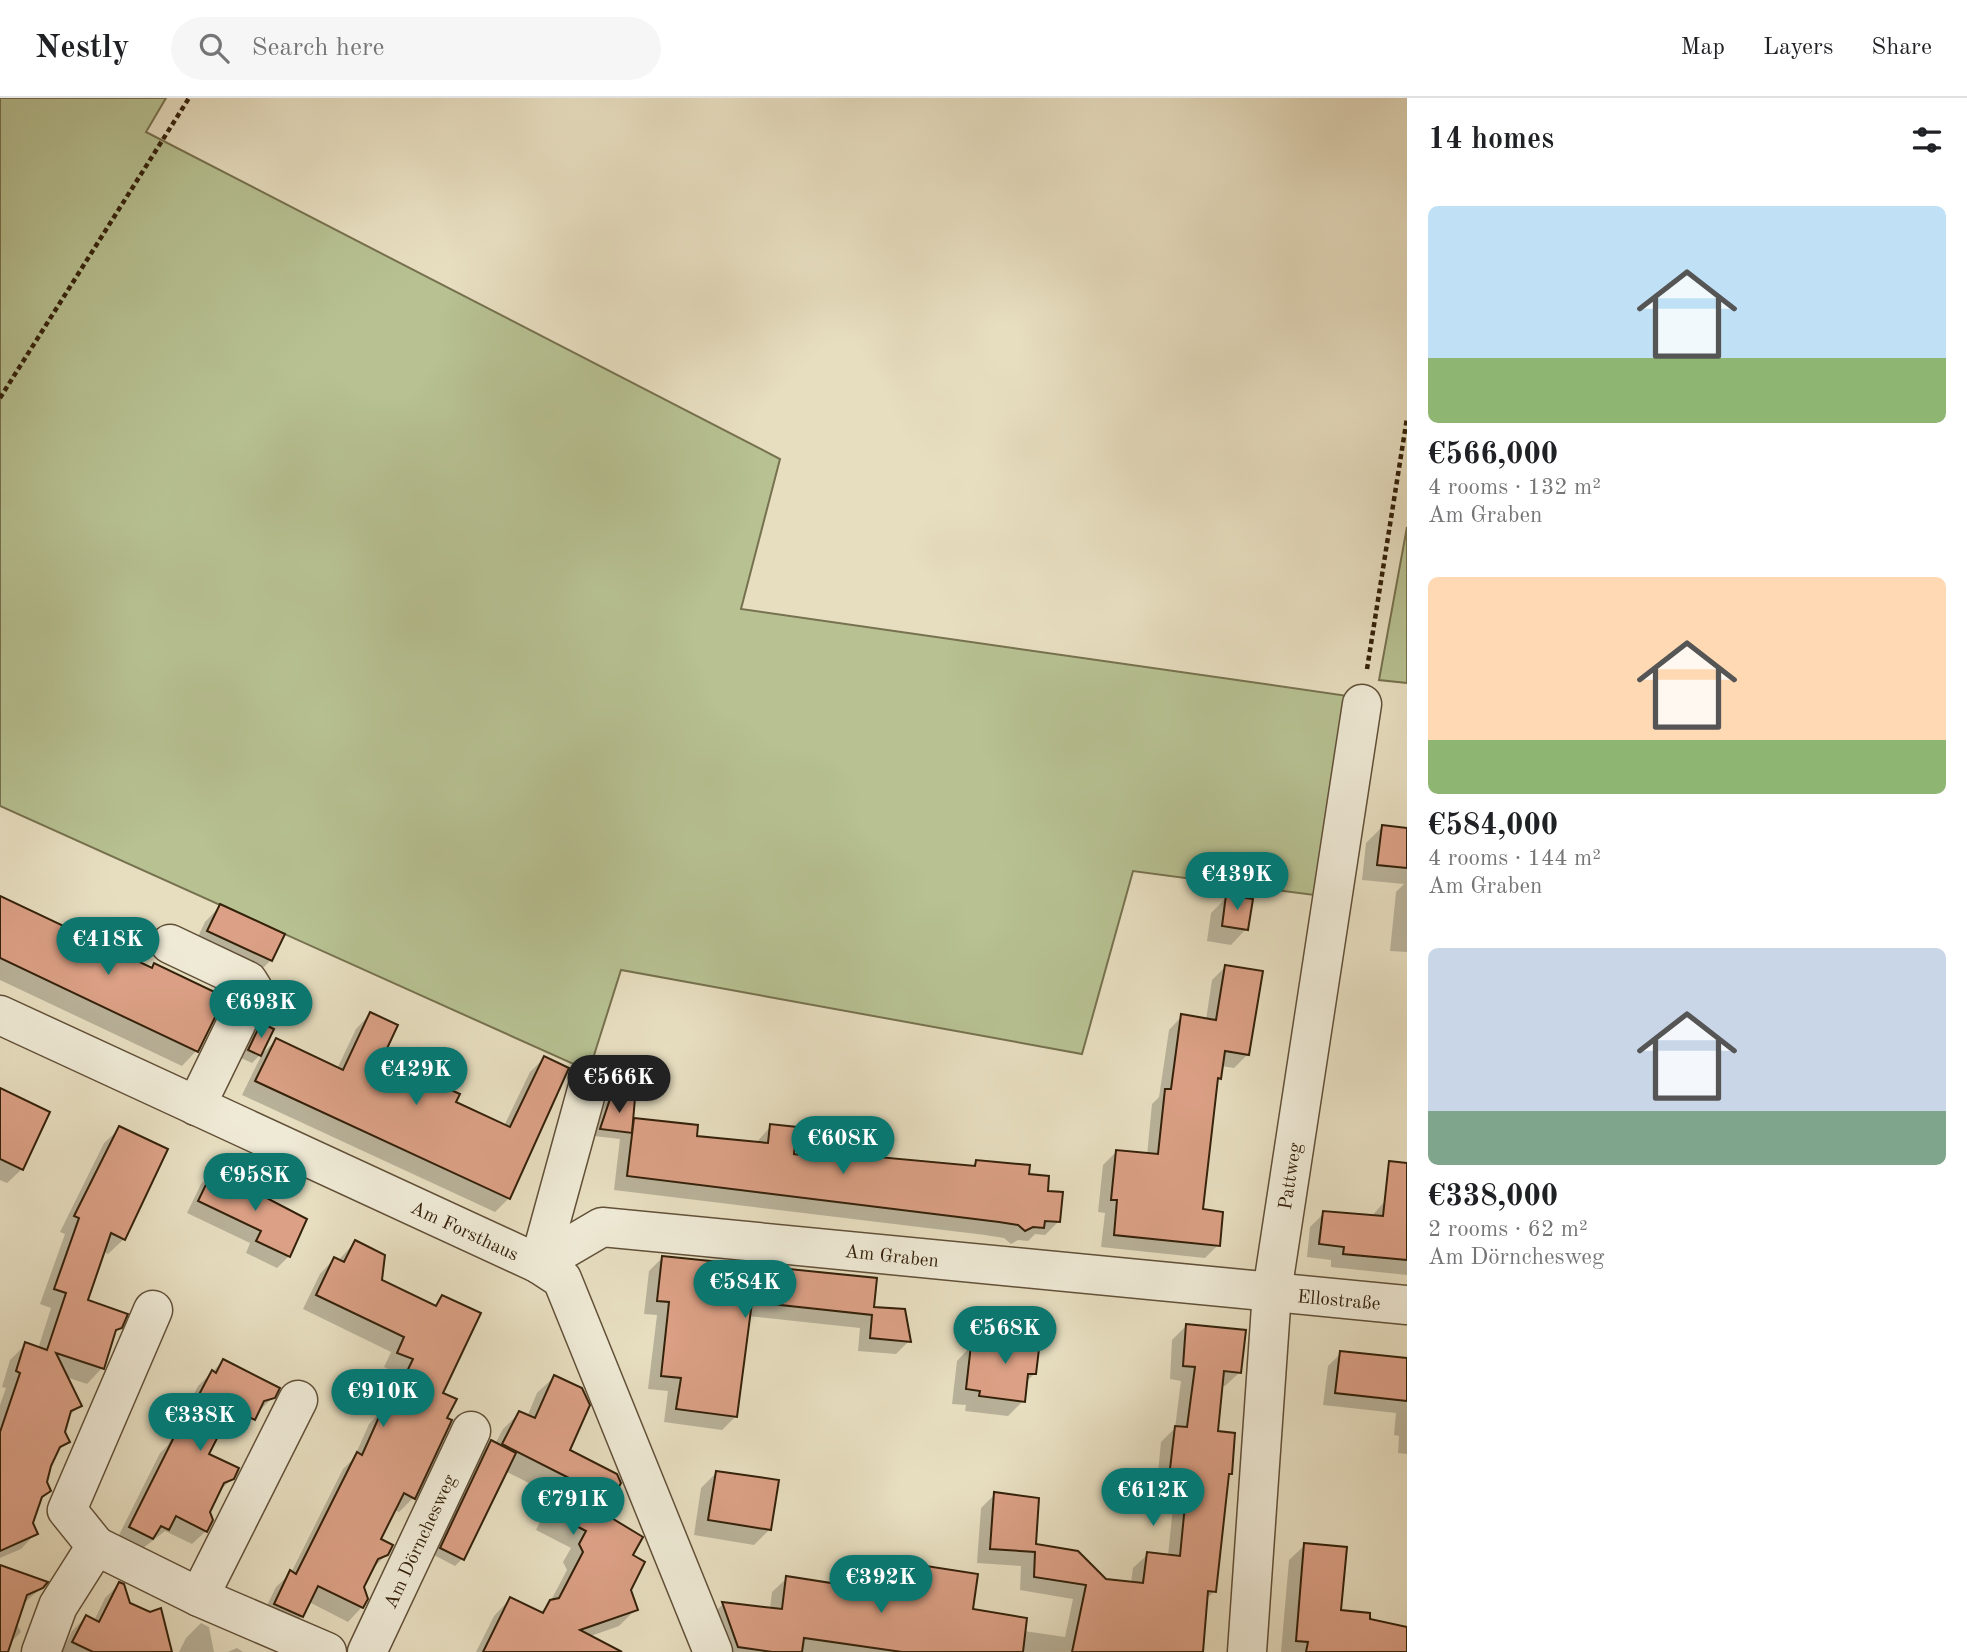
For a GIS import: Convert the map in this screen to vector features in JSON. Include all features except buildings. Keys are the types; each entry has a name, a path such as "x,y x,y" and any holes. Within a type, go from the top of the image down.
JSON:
{"street":[{"name":"Pattweg","path":"1247,1652 1272,1292 1362,704"},
{"path":"170,944 248,981 253,989 196,1105"},
{"name":"Am Forsthaus","path":"0,1015 539,1264 562,1279 713,1652"},
{"path":"539,1264 588,1086"},
{"name":"Am Graben","path":"539,1264 602,1227 1272,1292"},
{"name":"Ellostraße","path":"1272,1292 1407,1305"},
{"path":"153,1310 67,1510 96,1546 199,1597 327,1652"},
{"path":"199,1597 298,1400"},
{"name":"Am Dörnchesweg","path":"367,1652 471,1431"},
{"path":"41,1652 58,1606 96,1546"}],"path":[{"path":"0,398 189,98"},
{"path":"1362,704 1407,418"}],"green space":[{"path":"0,98 166,98 146,132 780,459 741,609 1348,696 1314,895 1133,871 1082,1054 621,970 589,1071 0,806"},
{"path":"1407,527 1407,683 1379,680"}]}
